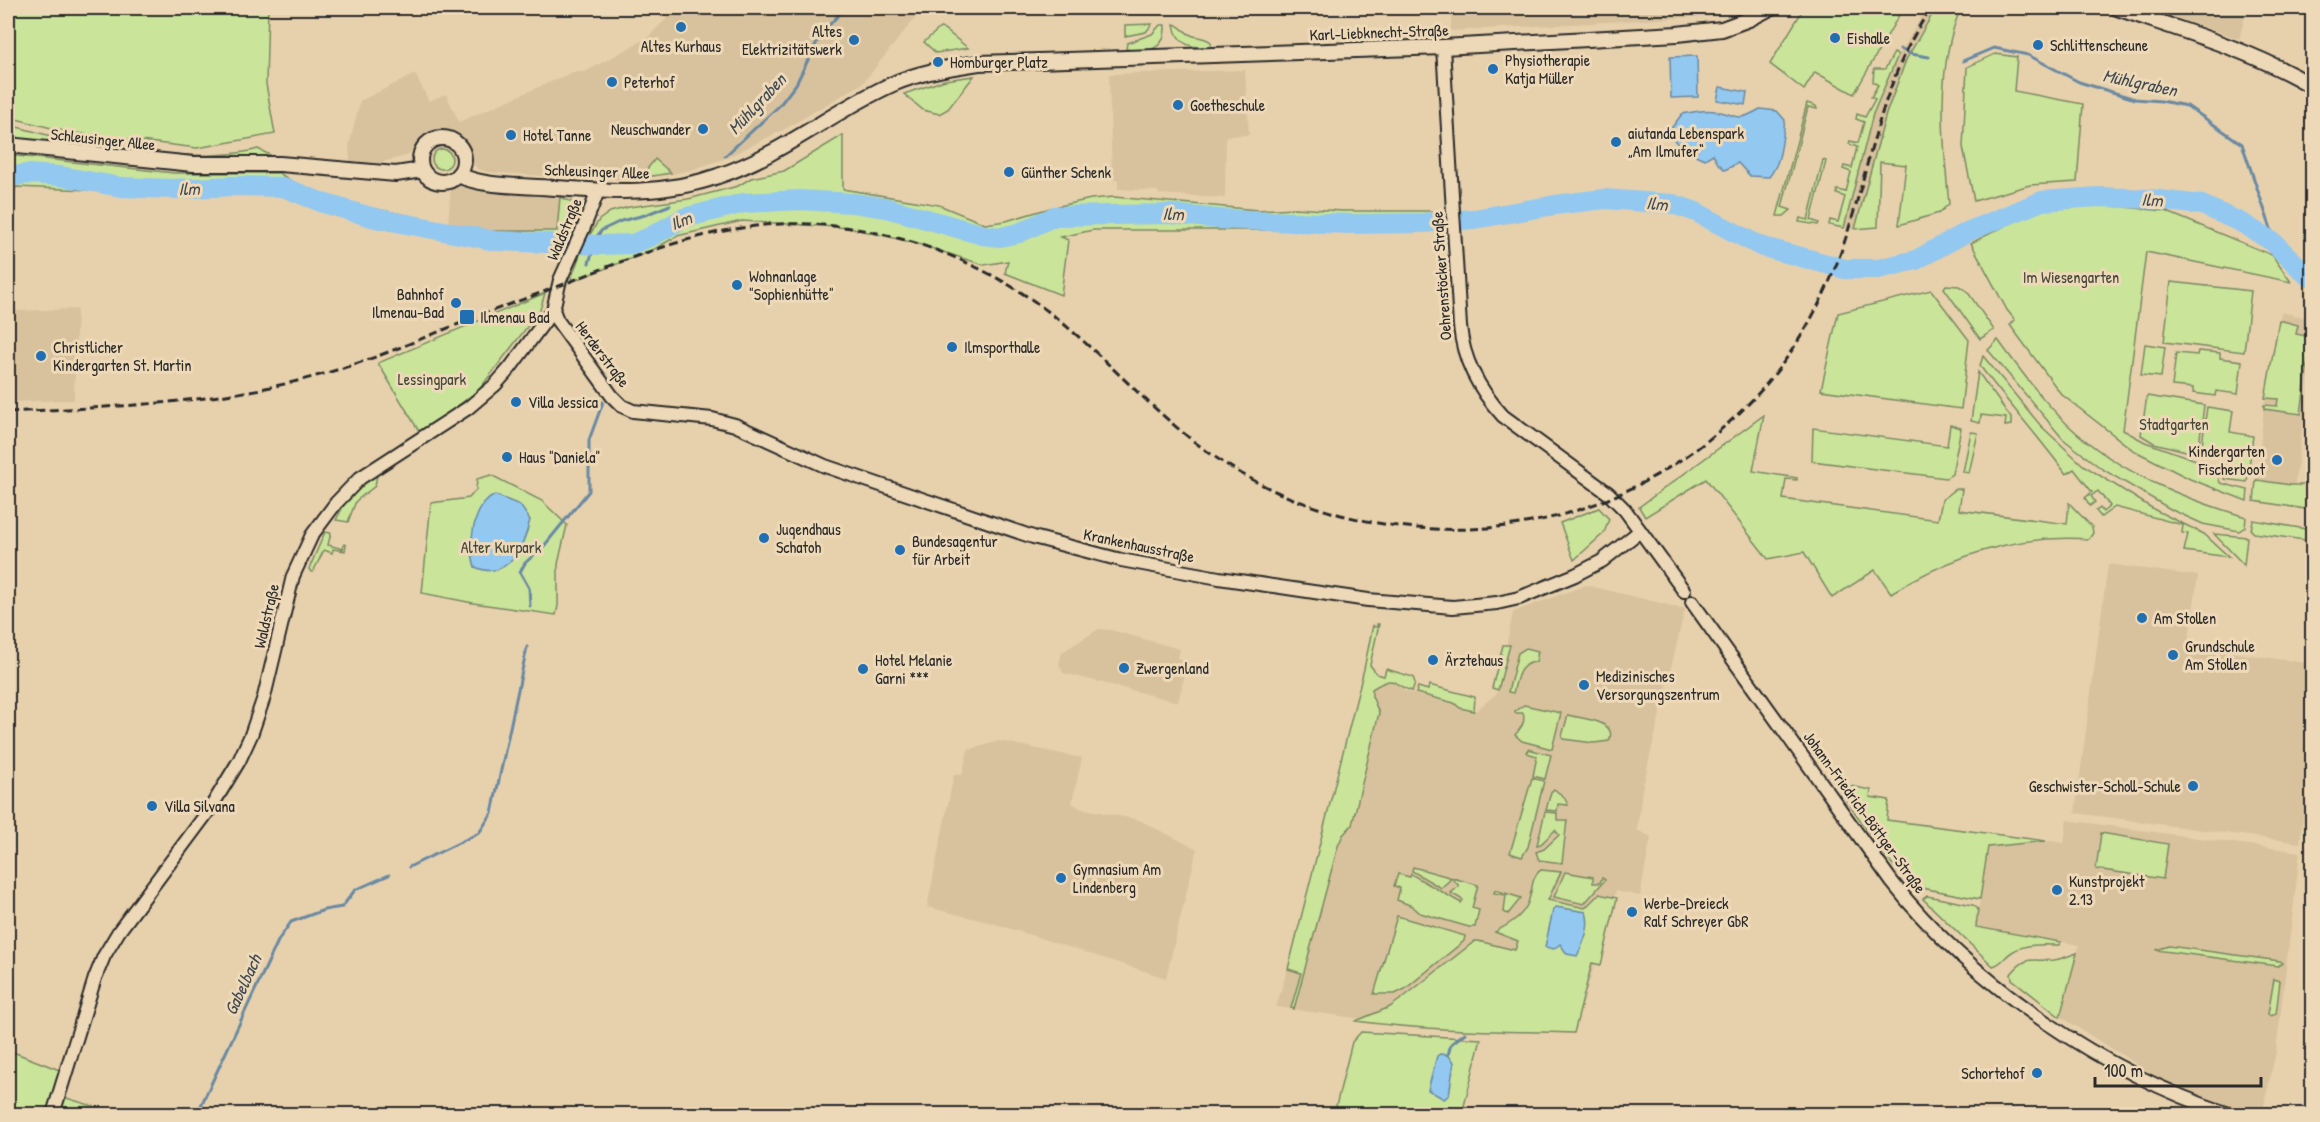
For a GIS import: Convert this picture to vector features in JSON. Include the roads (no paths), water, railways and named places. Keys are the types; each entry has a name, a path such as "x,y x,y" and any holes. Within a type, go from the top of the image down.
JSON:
{"main road":[{"name":"Karl-Liebknecht-Straße","path":"885,88 930,72 984,63 1443,47 1699,32 1737,24 1770,8"},
{"path":"2117,8 2251,55 2290,72 2313,86"},
{"name":"Schleusinger Allee","path":"461,170 478,183 598,191 656,190 690,184 718,176 760,159 885,88"},
{"name":"Schleusinger Allee","path":"8,145 193,164 280,164 396,174 422,170 432,179 441,182 451,180 461,170 462,151 451,140 441,138 431,141 421,154 403,164 375,172"},
{"path":"421,154 422,170"}],"street":[{"name":"Oehrenstöcker Straße","path":"1443,47 1461,340 1465,356 1486,395 1503,417 1608,493 1625,510 1688,596"},
{"name":"Waldstraße","path":"53,1114 95,978 104,956 118,931 210,809 251,735 264,697 293,576 312,535 336,503 360,478 453,418 495,386 553,310 560,280 598,191"},
{"name":"Herderstraße","path":"553,310 557,320 612,396 622,406 633,411"},
{"name":"Krankenhausstraße","path":"633,411 712,419 735,425 825,466 1033,537 1121,560 1219,578 1368,600 1464,607 1519,598 1602,561 1640,531"},
{"name":"Johann-Friedrich-Böttger-Straße","path":"1688,596 1892,882 1959,953 2061,1033 2155,1085 2229,1114"}],"water":[{"path":"1697,56 1698,97 1671,98 1670,57"},
{"path":"1720,87 1747,92 1745,105 1717,100"},
{"path":"1760,109 1777,111 1785,120 1779,157 1769,177 1750,176 1738,163 1725,170 1713,154 1705,159 1683,149 1675,141 1670,130 1682,114 1711,110 1741,117"},
{"path":"495,495 520,505 530,520 524,540 513,559 497,570 487,570 475,567 472,537 481,508"},
{"path":"1556,907 1586,912 1587,929 1577,956 1567,954 1560,944 1554,949 1545,947 1553,910"},
{"path":"1448,1055 1454,1062 1449,1095 1444,1099 1428,1090 1437,1056"}],"waterway":[{"name":"Mühlgraben","path":"725,156 779,106 796,84 821,34 844,9"},
{"name":"Mühlgraben","path":"1963,61 1994,48 2028,55 2079,82 2135,99 2187,106 2242,144 2271,229 2273,242"},
{"name":"Mühlgraben","path":"1900,49 1911,54 1929,57"},
{"name":"Ilm","path":"8,177 27,174 60,176 121,187 173,189 232,186 283,187 323,203 375,218 496,241 600,245 632,244 684,218 744,203 799,200 853,203 887,208 983,235 1000,237 1019,233 1055,216 1170,214 1218,219 1350,224 1422,223 1474,219 1604,199 1673,204 1696,212 1760,246 1845,269 1878,269 1916,260 1969,231 2042,201 2098,197 2150,199 2202,205 2242,223 2273,242 2312,277"},
{"name":"Mühlgraben","path":"591,244 602,230 621,221 670,205"},
{"name":"Gabelbach","path":"589,263 595,244"},
{"name":"Gabelbach","path":"530,606 529,588 520,572 525,563 544,546 589,491 589,440 603,402"},
{"name":"Gabelbach","path":"409,867 479,833 492,813 527,647"},
{"name":"Gabelbach","path":"142,1114 198,1112 279,939 291,922 324,910 342,907 355,890 389,875"},
{"path":"1448,1055 1451,1044 1465,1033"}],"railway":[{"path":"8,412 177,401 260,389 301,380 374,357 660,248 719,232 750,227 811,224 845,227 911,242 942,252 1003,282 1059,320 1188,437 1244,475 1282,494 1322,509 1362,520 1404,527 1489,528 1531,522 1598,503 1662,472 1720,431 1746,407 1781,366 1802,334 1828,284 1852,218 1888,95 1914,36 1931,8"}],"place":[{"name":"Altes Kurhaus","path":"681,27"},
{"name":"Eishalle","path":"1835,38"},
{"name":"Altes Elektrizitätswerk","path":"854,40"},
{"name":"Schlittenscheune","path":"2038,45"},
{"name":"Homburger Platz","path":"938,62"},
{"name":"Physiotherapie Katja Müller","path":"1493,69"},
{"name":"Peterhof","path":"612,82"},
{"name":"Goetheschule","path":"1178,105"},
{"name":"Neuschwander","path":"703,129"},
{"name":"Hotel Tanne","path":"511,135"},
{"name":"aiutanda Lebenspark „Am Ilmufer“","path":"1616,142"},
{"name":"Günther Schenk","path":"1009,172"},
{"name":"Wohnanlage \"Sophienhütte\"","path":"737,285"},
{"name":"Bahnhof Ilmenau-Bad","path":"456,303"},
{"name":"Ilmenau Bad","path":"467,317"},
{"name":"Ilmsporthalle","path":"952,347"},
{"name":"Christlicher Kindergarten St. Martin","path":"41,356"},
{"name":"Villa Jessica","path":"516,402"},
{"name":"Haus \"Daniela\"","path":"507,457"},
{"name":"Kindergarten Fischerboot","path":"2277,460"},
{"name":"Jugendhaus Schatoh","path":"764,538"},
{"name":"Bundesagentur für Arbeit","path":"900,550"},
{"name":"Am Stollen","path":"2142,618"},
{"name":"Grundschule Am Stollen","path":"2173,655"},
{"name":"Ärztehaus","path":"1433,660"},
{"name":"Zwergenland","path":"1124,668"},
{"name":"Hotel Melanie Garni ***","path":"863,669"},
{"name":"Medizinisches Versorgungszentrum","path":"1584,685"},
{"name":"Geschwister-Scholl-Schule","path":"2193,786"},
{"name":"Villa Silvana","path":"152,806"},
{"name":"Gymnasium Am Lindenberg","path":"1061,878"},
{"name":"Kunstprojekt 2.13","path":"2057,890"},
{"name":"Werbe-Dreieck Ralf Schreyer GbR","path":"1632,912"},
{"name":"Schortehof","path":"2037,1073"}],"park label":[{"name":"Im Wiesengarten","path":"2071,277"},
{"name":"Lessingpark","path":"432,379"},
{"name":"Stadtgarten","path":"2174,424"},
{"name":"Alter Kurpark","path":"501,547"}]}
